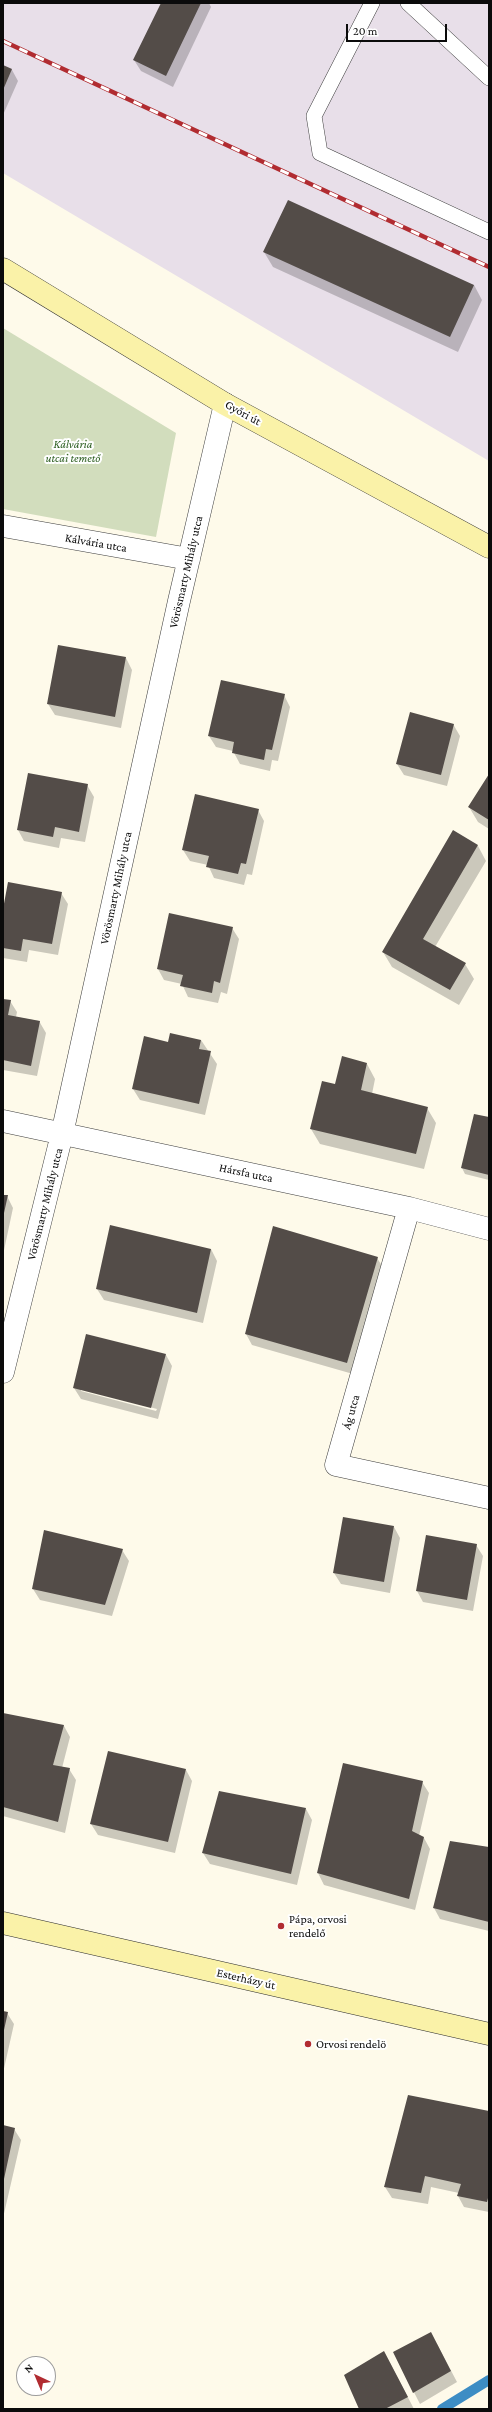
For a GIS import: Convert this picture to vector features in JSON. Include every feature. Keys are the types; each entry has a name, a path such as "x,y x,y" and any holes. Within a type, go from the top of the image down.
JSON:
{"street":[{"name":"Győri út","path":"3,269 225,404 489,547"},
{"name":"Vörösmarty Mihály utca","path":"3,1372 62,1134 189,559 225,404"},
{"name":"Kálvária utca","path":"3,526 189,559"},
{"name":"Hársfa utca","path":"3,1122 409,1208 489,1229"},
{"name":"Ág utca","path":"409,1208 336,1465 489,1498"},
{"name":"Esterházy út","path":"3,1923 489,2034"}],"lane":[{"path":"372,3 314,116 320,153 489,232"},
{"path":"408,3 489,78"}],"shaded area":[{"path":"3,3 489,3 489,461 3,173"}],"green space":[{"name":"Kálvária utcai temető","path":"3,328 176,433 156,537 3,509"}],"building":[{"path":"161,3 201,3 166,76 133,60"},
{"path":"3,65 12,69 3,90"},
{"path":"288,200 474,285 450,337 263,252"},
{"path":"58,645 126,657 115,717 47,704"},
{"path":"221,680 285,694 272,750 266,749 264,760 232,753 234,742 208,736"},
{"path":"410,712 454,724 441,775 396,764"},
{"path":"28,773 88,784 79,832 55,827 53,837 17,830"},
{"path":"489,774 489,820 468,807"},
{"path":"195,794 259,809 246,864 241,863 238,874 206,867 209,856 182,850"},
{"path":"453,830 478,845 423,939 466,963 450,990 382,952"},
{"path":"8,882 62,892 52,944 23,939 21,951 3,948 3,909"},
{"path":"169,913 233,927 220,983 214,981 212,993 180,986 183,975 157,969"},
{"path":"3,999 11,1000 8,1015 40,1021 31,1066 3,1060"},
{"path":"170,1033 201,1040 199,1049 211,1051 199,1104 132,1089 144,1036 168,1042"},
{"path":"342,1056 367,1063 361,1090 428,1107 416,1154 310,1129 322,1081 335,1084"},
{"path":"474,1114 489,1117 489,1175 461,1168"},
{"path":"3,1195 8,1195 4,1213 3,1213"},
{"path":"110,1225 211,1249 197,1313 96,1289"},
{"path":"273,1226 378,1257 347,1363 245,1334"},
{"path":"86,1334 166,1354 151,1408 73,1388"},
{"path":"343,1517 394,1526 384,1582 333,1573"},
{"path":"44,1530 123,1549 105,1605 32,1589"},
{"path":"426,1535 477,1544 467,1600 416,1591"},
{"path":"3,1713 64,1725 53,1765 70,1768 58,1822 3,1807"},
{"path":"108,1751 186,1769 168,1842 90,1824"},
{"path":"343,1763 423,1781 412,1831 424,1837 409,1899 317,1873"},
{"path":"219,1791 306,1808 291,1874 202,1853"},
{"path":"450,1841 489,1847 489,1922 433,1908"},
{"path":"3,2011 8,2012 4,2030 3,2030"},
{"path":"408,2095 489,2111 489,2194 487,2202 457,2196 461,2184 425,2176 421,2193 384,2187"},
{"path":"3,2125 15,2128 4,2179 3,2179"},
{"path":"431,2332 451,2371 413,2393 393,2352"},
{"path":"384,2351 408,2397 385,2409 359,2409 344,2375"}],"waterway":[{"path":"442,2409 489,2380"}],"railway":[{"path":"3,41 489,267"}],"place":[{"name":"Pápa, orvosi rendelő","path":"281,1926"},
{"name":"Orvosi rendelö","path":"308,2044"}]}
